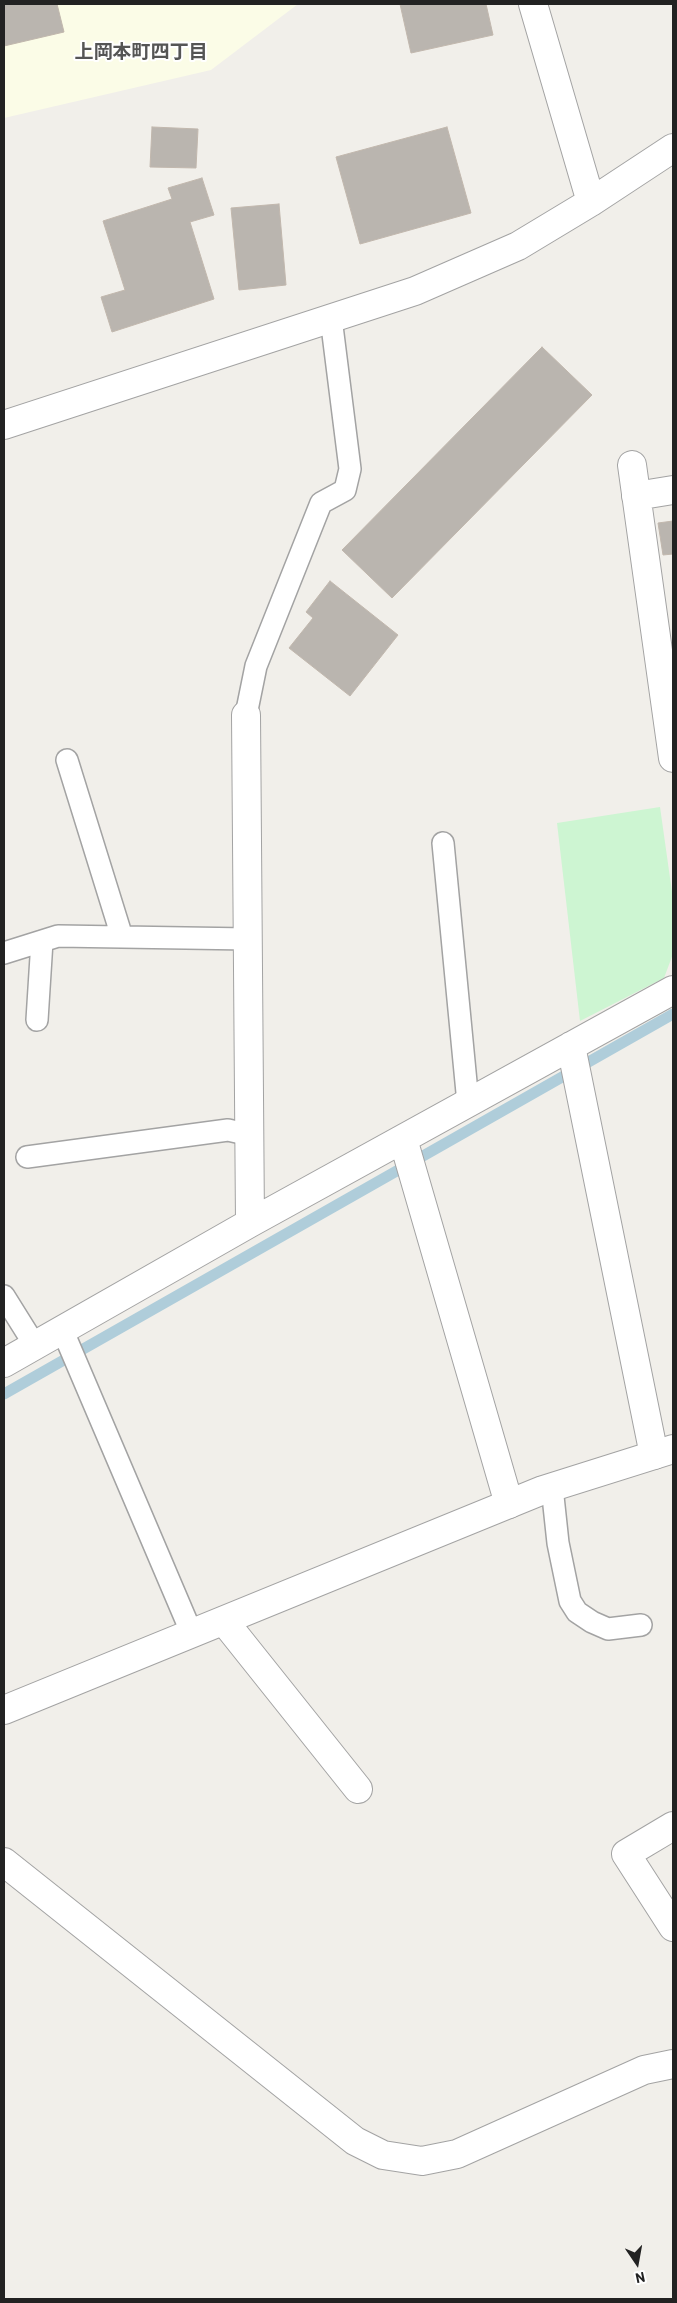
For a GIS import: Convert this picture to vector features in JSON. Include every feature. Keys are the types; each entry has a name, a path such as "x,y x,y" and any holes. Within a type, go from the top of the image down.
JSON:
{"street":[{"path":"533,4 591,202"},
{"path":"4,425 415,291 518,246 591,202 673,148"},
{"path":"632,464 673,758"},
{"path":"636,496 673,490"},
{"path":"246,715 250,1224"},
{"path":"4,1363 34,1344 64,1333 250,1224 404,1144 468,1103 572,1051 673,990"},
{"path":"4,1710 552,1487 663,1452 572,1051"},
{"path":"404,1144 509,1504"},
{"path":"224,1621 358,1789"},
{"path":"673,1826 626,1854 673,1927"},
{"path":"4,1862 355,2141 384,2156 422,2161 457,2154 644,2070 673,2064"}],"lane":[{"path":"246,715 256,666 321,503 346,490 350,469 330,318"},
{"path":"67,760 122,937"},
{"path":"443,844 468,1103"},
{"path":"4,953 58,936 249,939"},
{"path":"37,1020 42,941"},
{"path":"27,1157 228,1130 250,1135"},
{"path":"4,1296 34,1344"},
{"path":"64,1333 192,1634"},
{"path":"552,1487 558,1543 570,1601 577,1612 592,1622 608,1629 641,1625"}],"shaded area":[{"path":"4,4 298,4 211,70 4,118"}],"green space":[{"path":"660,807 673,899 673,954 664,978 580,1021 557,823"}],"building":[{"path":"4,4 57,4 64,32 4,46"},
{"path":"400,4 486,4 493,35 411,53"},
{"path":"152,127 198,129 196,168 150,167"},
{"path":"447,127 471,213 360,244 336,157"},
{"path":"202,178 214,215 190,222 214,299 112,332 101,297 125,290 103,221 172,199 168,188"},
{"path":"279,204 286,285 239,290 231,208"},
{"path":"542,347 592,395 392,598 342,550"},
{"path":"673,521 673,554 663,555 658,523"},
{"path":"330,581 398,635 350,696 289,648 313,618 306,612"}],"waterway":[{"path":"4,1394 673,1014"}],"district":[{"name":"上岡本町四丁目","path":"141,52"}]}
